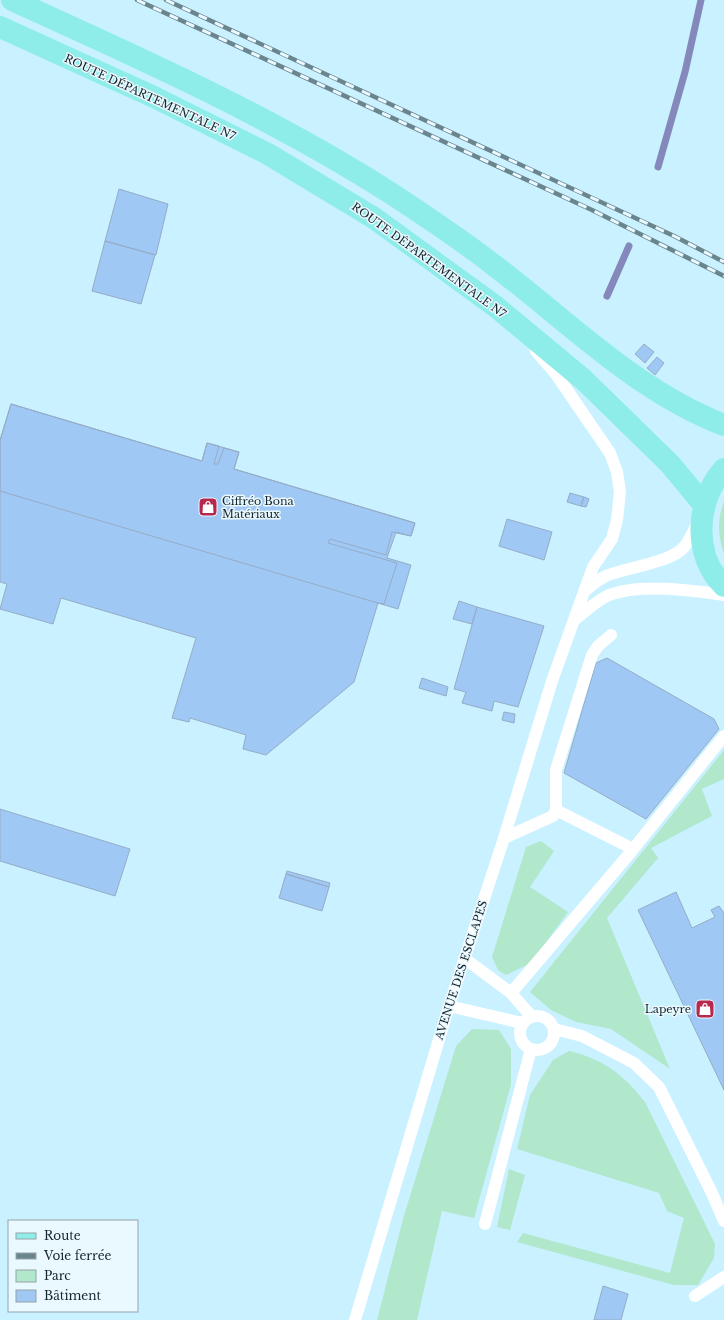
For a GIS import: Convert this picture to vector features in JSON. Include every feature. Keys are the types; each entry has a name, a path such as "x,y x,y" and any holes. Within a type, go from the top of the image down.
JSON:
{"main road":[{"path":"12,0 165,70 282,129 392,194 494,265 638,380 702,416 724,425"},
{"name":"ROUTE DÉPARTEMENTALE N7","path":"0,27 154,97 268,154 374,218 495,306 584,380 670,464 702,511"},
{"path":"724,469 711,486 702,511 703,545 710,567 724,586"}],"lane":[{"name":"AVENUE DES ESCLAPES","path":"355,1320 449,1006 572,622 586,590 593,567 612,539 617,520 620,492 617,472 610,453 556,374 495,306"},
{"path":"586,590 604,576 631,567 666,559 677,554 685,546 702,511"},
{"path":"572,622 596,603 615,593 651,589 692,590 724,595"},
{"path":"504,838 553,816 556,810 556,770 592,655 598,646 611,635"},
{"path":"511,993 633,850 724,736"},
{"path":"556,810 633,850"},
{"path":"464,958 511,993 527,1020"},
{"path":"449,1006 527,1020 542,1016 547,1018 554,1029 554,1037 547,1047 536,1050 526,1047 520,1038 519,1033 527,1020"},
{"path":"554,1029 582,1036 634,1063 659,1087 711,1191 724,1221"},
{"path":"485,1224 531,1049"},
{"path":"695,1296 724,1276"}],"green space":[{"path":"724,501 724,554 720,541 719,521"},
{"path":"724,750 724,779 702,789 712,816 651,848 658,858 607,918 670,1069 611,1029 576,1022 551,1010 530,992"},
{"path":"541,841 554,851 530,887 568,912 531,963 506,975 498,970 492,957 526,847"},
{"path":"472,1029 499,1030 511,1049 511,1085 474,1218 442,1211 417,1320 377,1320 403,1219 456,1046"},
{"path":"569,1051 592,1058 612,1069 629,1083 645,1102 715,1244 714,1258 698,1285 674,1285 517,1242 523,1233 670,1273 684,1218 667,1211 659,1193 517,1149 530,1095 553,1060"},
{"path":"509,1169 525,1175 510,1230 497,1227"}],"building":[{"path":"119,189 168,204 156,255 105,241"},
{"path":"105,241 155,255 141,304 92,291"},
{"path":"644,344 654,352 645,363 635,354"},
{"path":"657,357 664,363 655,375 647,368"},
{"path":"11,404 202,461 207,443 219,446 214,464 218,464 224,448 239,452 234,469 415,523 411,536 392,532 386,555 330,539 328,543 397,563 384,604 378,603 354,682 266,755 243,749 246,735 190,718 189,722 172,718 196,638 61,598 53,624 0,609 7,584 0,582 0,440"},
{"name":"Ciffréo Bona Matériaux","path":"11,404 202,461 207,443 239,452 234,469 415,523 411,536 396,532 387,558 411,565 398,609 0,491 0,441"},
{"path":"570,493 584,497 581,506 567,502"},
{"path":"584,497 589,499 586,507 581,506"},
{"path":"507,519 552,532 544,560 499,546"},
{"path":"459,601 477,607 472,624 453,619"},
{"path":"477,607 544,626 518,707 494,701 492,711 462,703 466,692 454,689"},
{"path":"607,658 714,719 719,729 646,819 564,773 596,663"},
{"path":"422,678 448,687 446,696 419,688"},
{"path":"504,712 515,714 514,723 502,720"},
{"path":"0,809 130,849 115,896 0,861"},
{"path":"287,871 330,883 329,887 286,874"},
{"path":"286,874 329,887 322,911 279,898"},
{"name":"Lapeyre","path":"676,892 692,928 715,917 711,910 719,906 724,913 724,1090 638,910"},
{"path":"603,1286 628,1294 621,1320 594,1320"}],"waterway":[{"path":"658,167 685,72 701,0"},
{"path":"607,296 629,246"}],"railway":[{"path":"137,0 592,210 724,276"},
{"path":"166,0 674,236 724,262"}],"place":[{"name":"Ciffréo Bona Matériaux","path":"208,507"},
{"name":"Lapeyre","path":"705,1009"}]}
